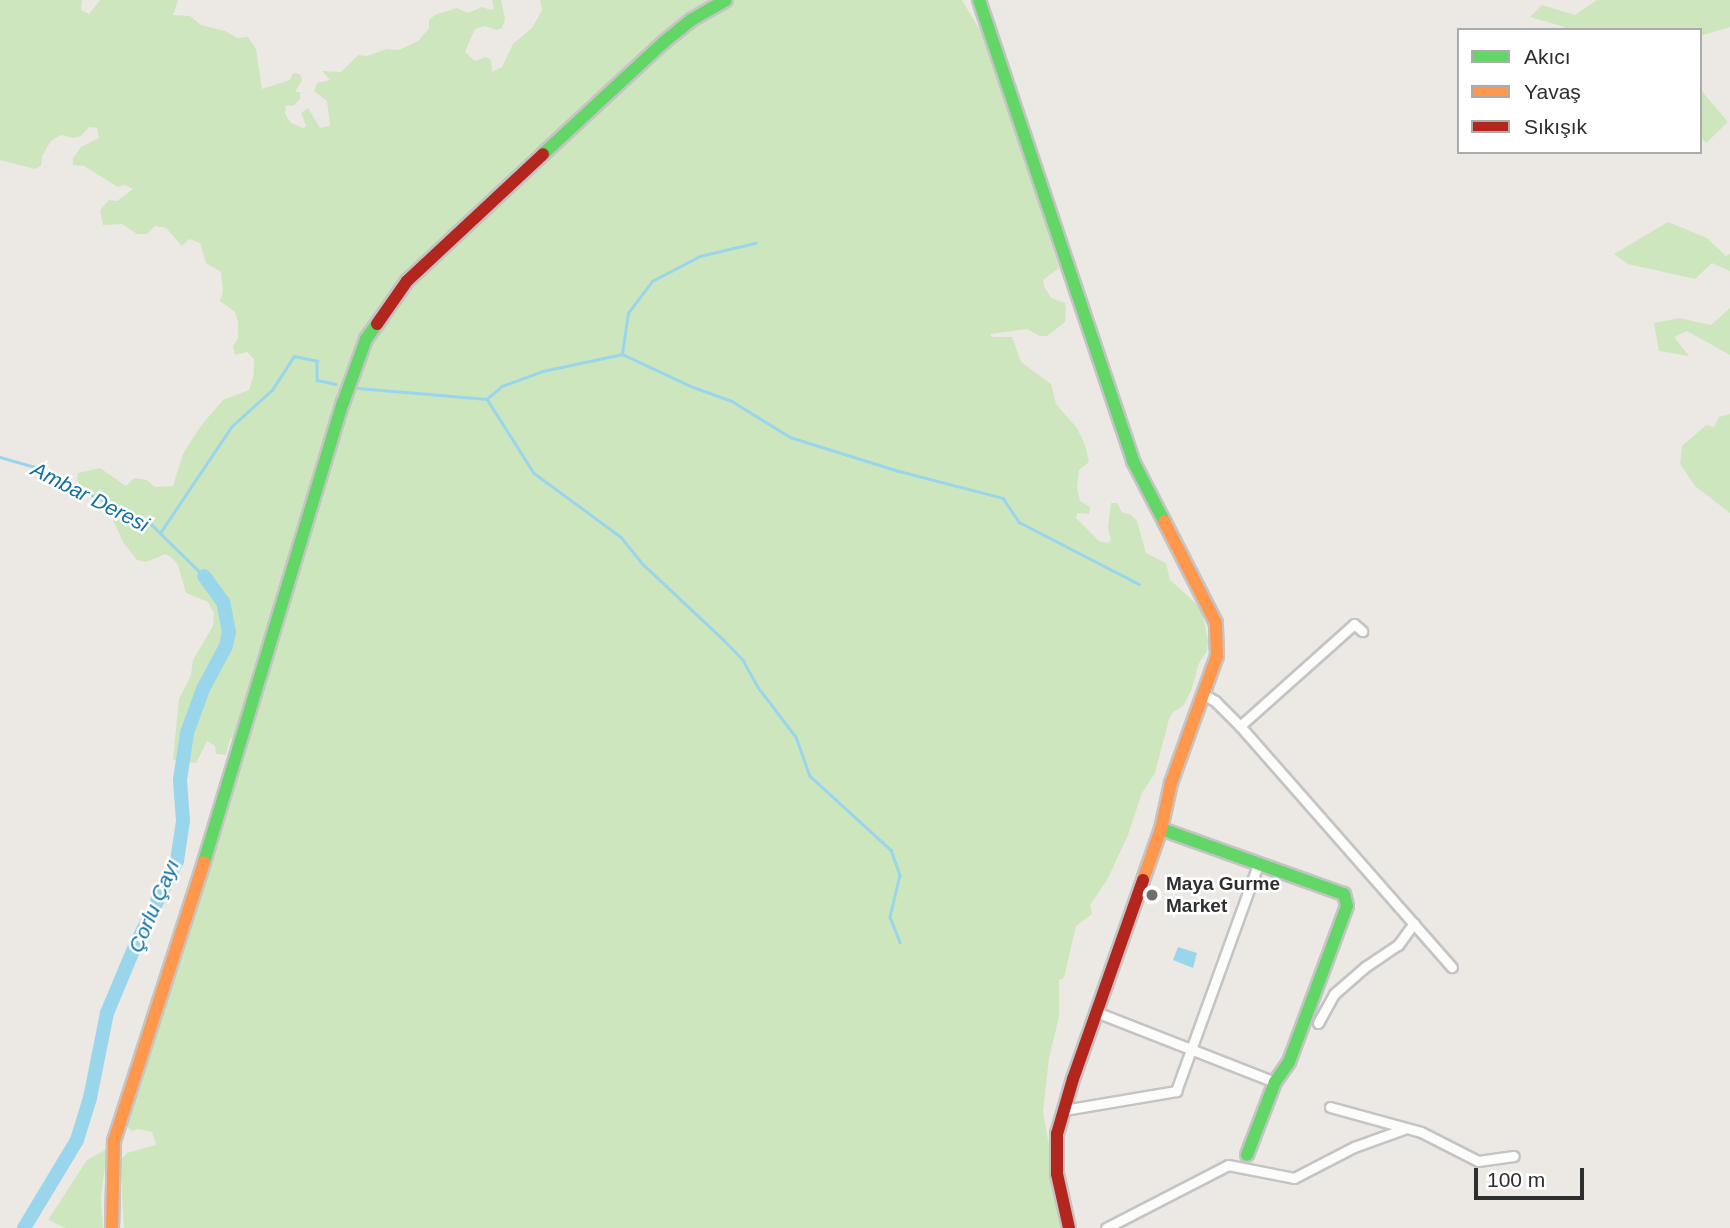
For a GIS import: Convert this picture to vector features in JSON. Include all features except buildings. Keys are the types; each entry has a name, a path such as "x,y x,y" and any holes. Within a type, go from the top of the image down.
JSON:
{"street":[{"path":"112,1228 114,1141 199,878 343,403 366,339 417,272 664,43 691,20 726,0"},
{"path":"979,0 1133,461 1216,623 1217,656 1171,783 1161,830 1056,1134 1057,1174 1069,1228"},
{"path":"1240,726 1354,624 1362,631"},
{"path":"1203,694 1215,701 1240,726 1452,967"},
{"path":"1161,830 1344,894 1347,906 1289,1062 1275,1082 1247,1155"},
{"path":"1064,1110 1176,1091 1258,864"},
{"path":"1318,1023 1334,993 1365,967 1398,945 1414,923"},
{"path":"1096,1012 1275,1082"},
{"path":"1330,1107 1420,1132 1478,1161 1514,1156"},
{"path":"1106,1228 1228,1166 1294,1178 1354,1147 1404,1129"}],"green space":[{"path":"0,0 82,0 81,10 89,14 100,0 178,0 173,15 190,16 201,25 225,31 238,38 248,37 256,49 262,89 290,80 293,73 300,74 302,80 295,92 300,92 300,99 293,106 286,105 285,114 291,123 303,128 306,126 301,113 308,108 320,128 330,126 327,101 314,91 317,83 330,80 322,71 341,72 358,55 367,56 387,49 399,50 418,41 429,28 429,20 435,15 457,8 468,13 482,7 491,10 494,8 492,0 501,0 505,19 502,28 497,30 485,26 475,29 465,52 475,61 486,57 491,60 492,72 502,67 513,44 532,28 542,10 540,0 962,0 981,32 997,70 1059,268 1043,280 1044,286 1051,298 1065,303 1066,308 1065,322 1047,336 1040,336 1027,329 990,334 992,337 1012,337 1021,362 1051,384 1056,404 1077,428 1085,445 1089,462 1079,470 1077,489 1080,501 1090,507 1089,514 1077,513 1076,518 1099,541 1108,543 1111,540 1108,528 1111,503 1117,503 1122,512 1131,515 1137,521 1146,553 1166,563 1170,580 1201,608 1208,640 1207,651 1199,663 1191,691 1183,706 1173,712 1169,719 1155,773 1142,793 1128,835 1107,880 1090,905 1092,914 1076,926 1064,978 1059,980 1059,1017 1049,1058 1043,1112 1064,1228 124,1228 120,1161 127,1153 156,1145 152,1132 138,1129 132,1131 127,1127 133,1096 231,795 237,737 230,739 226,755 216,754 215,746 207,741 196,763 173,760 179,699 191,675 193,660 213,626 214,613 208,602 186,593 178,565 171,557 165,554 146,562 137,560 123,542 108,509 94,493 81,487 77,479 78,473 100,468 126,486 134,478 147,480 155,487 173,486 183,454 200,427 223,400 249,390 254,374 254,359 247,352 235,355 233,346 238,338 238,322 235,312 220,301 223,291 221,272 206,263 200,243 189,239 182,246 166,228 155,226 147,234 137,234 122,224 103,225 100,210 109,200 117,201 133,189 125,185 118,187 84,166 73,165 73,158 81,147 99,138 97,128 89,127 81,136 73,138 61,135 51,141 42,156 41,166 35,169 0,160"},
{"path":"1597,0 1730,0 1730,27 1702,35 1702,28 1564,28 1530,17 1542,5 1575,15"},
{"path":"1702,91 1728,122 1706,143 1702,138"},
{"path":"1668,222 1707,238 1726,256 1730,254 1730,271 1712,263 1695,279 1628,264 1614,254"},
{"path":"1730,308 1730,355 1687,331 1674,337 1689,356 1659,351 1654,323 1679,318 1711,325"},
{"path":"1730,414 1730,513 1695,486 1680,464 1682,446 1706,425 1714,427 1719,417"},
{"path":"107,1149 101,1198 103,1228 66,1228 48,1220 87,1160"}],"water":[{"path":"1178,947 1197,953 1193,968 1173,960"}],"waterway":[{"path":"622,354 628,313 652,281 700,256 755,243"},
{"path":"488,398 502,386 543,371 622,354 693,387 732,401 790,437 895,470 1003,498 1019,522 1139,584"},
{"path":"160,533 232,426 272,390 294,356 317,361 317,380 336,384"},
{"path":"358,388 487,399 534,473 621,537 644,565 724,640 743,660 758,687 796,737 810,776 891,850 900,875 890,917 900,942"},
{"name":"Ambar Deresi","path":"0,457 35,467 151,524 204,576"},
{"name":"Çorlu Çayı","path":"24,1228 77,1140 90,1098 107,1013 135,946 177,861 183,821 180,780 187,733 203,689 226,646 229,632 223,602 204,576"}],"traffic: fast":[{"path":"543,154 664,42 691,20 726,0"},
{"path":"979,0 1133,461 1164,521"},
{"path":"204,862 343,403 366,339 377,324"},
{"path":"1161,829 1344,894 1347,906 1289,1062 1275,1082 1247,1155"}],"traffic: slow":[{"path":"1143,880 1161,829 1171,783 1217,656 1216,623 1164,521"},
{"path":"112,1228 114,1141 204,862"}],"traffic: jam":[{"path":"377,324 407,281 543,154"},
{"path":"1069,1228 1057,1174 1057,1134 1073,1079 1143,880"}],"place":[{"name":"Maya Gurme Market","path":"1152,895"}]}
